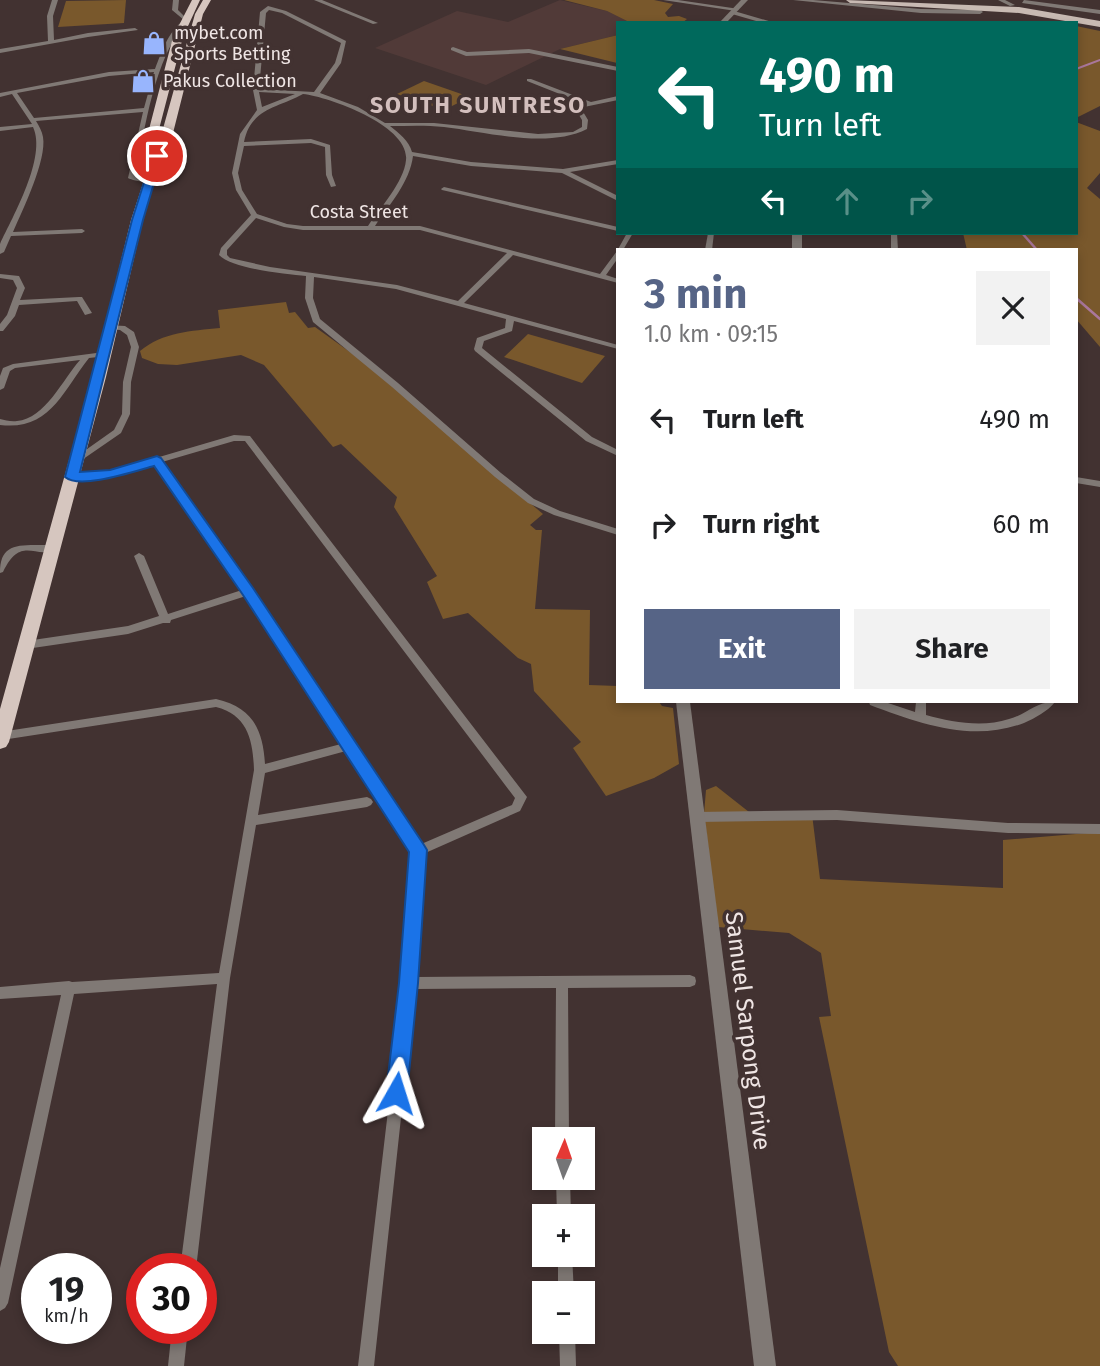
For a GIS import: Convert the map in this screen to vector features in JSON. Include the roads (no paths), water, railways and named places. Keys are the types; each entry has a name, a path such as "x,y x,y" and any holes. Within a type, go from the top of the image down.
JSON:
{"highway":[{"path":"157,156 152,137 185,18 196,0"},
{"path":"1,739 150,180 157,156 167,136 199,14 207,0"}],"main road":[{"path":"850,0 1051,14 1100,22"},
{"path":"935,0 1012,5 1024,3 1100,22"}],"street":[{"path":"51,41 50,16 55,0"},
{"path":"150,180 131,178 167,43 185,18 175,10 176,0"},
{"path":"317,0 375,23"},
{"path":"666,0 758,21"},
{"path":"729,16 745,0"},
{"path":"796,0 910,10 980,9 978,21"},
{"path":"1001,0 1012,5"},
{"path":"1024,3 1100,12"},
{"path":"260,110 256,90 264,9 274,8 344,42 338,62 316,94"},
{"path":"729,16 752,18"},
{"path":"0,51 135,30"},
{"path":"453,49 466,54 529,51 616,69"},
{"path":"0,95 109,74 158,71"},
{"path":"529,80 589,103"},
{"path":"256,90 316,94 387,124 400,135 411,155 408,167 371,227"},
{"path":"0,252 39,158 41,145 33,123 14,93"},
{"path":"300,94 260,110 243,134 235,173 239,190 255,215 223,255 228,260 310,276 367,281 460,303 616,346"},
{"path":"387,124 439,125 518,135 573,135 585,128 585,120 579,110 589,103 616,98"},
{"path":"0,129 147,110"},
{"path":"6,139 11,128"},
{"path":"240,144 311,141 328,146 328,175 333,186"},
{"path":"411,155 471,164 563,171 616,162"},
{"path":"563,171 616,197"},
{"path":"444,190 616,229"},
{"name":"Costa Street","path":"255,215 286,226 303,228 419,228 616,281"},
{"path":"0,229 82,231"},
{"path":"460,303 510,254"},
{"path":"601,277 616,256"},
{"path":"0,276 12,276 22,288 11,316 0,329"},
{"path":"310,276 309,298 316,320 395,384 498,475 531,500 557,513 616,531"},
{"path":"16,303 79,299 88,313"},
{"path":"510,318 509,329 484,336 478,349 589,439 616,452"},
{"path":"76,461 118,431 126,414 127,382 135,347 131,334 122,328 110,327"},
{"path":"0,388 6,370 13,366 104,354"},
{"path":"0,422 12,424 40,416 86,357"},
{"path":"72,477 110,474 234,438 247,438 520,794 521,800 516,808 418,850"},
{"path":"157,461 248,592 418,850 409,983 366,1366"},
{"path":"1078,480 1100,484"},
{"path":"0,570 4,556 12,550 53,548"},
{"path":"139,556 166,620"},
{"path":"26,645 128,630 248,592"},
{"name":"Samuel Sarpong Drive","path":"683,703 765,1366"},
{"path":"877,703 920,719 954,727 1003,727 1036,714 1049,703"},
{"path":"920,719 921,703"},
{"path":"1,739 202,704 226,704 236,709 257,735 260,771 224,978 190,1253"},
{"path":"260,771 348,746"},
{"path":"251,821 367,803"},
{"path":"697,817 836,815 1008,828 1100,829"},
{"path":"0,993 224,978"},
{"path":"409,983 690,981"},
{"path":"562,983 562,1127"},
{"path":"0,1303 69,987"},
{"path":"176,1366 178,1344"},
{"path":"567,1344 568,1366"}],"waterway":[{"path":"1078,68 1100,60"},
{"path":"1024,235 1035,248"},
{"path":"1078,300 1100,319"}],"place":[{"name":"mybet.com Sports Betting","path":"154,43"},
{"name":"Pakus Collection","path":"143,81"}],"district":[{"name":"SOUTH SUNTRESO","path":"478,105"}]}
